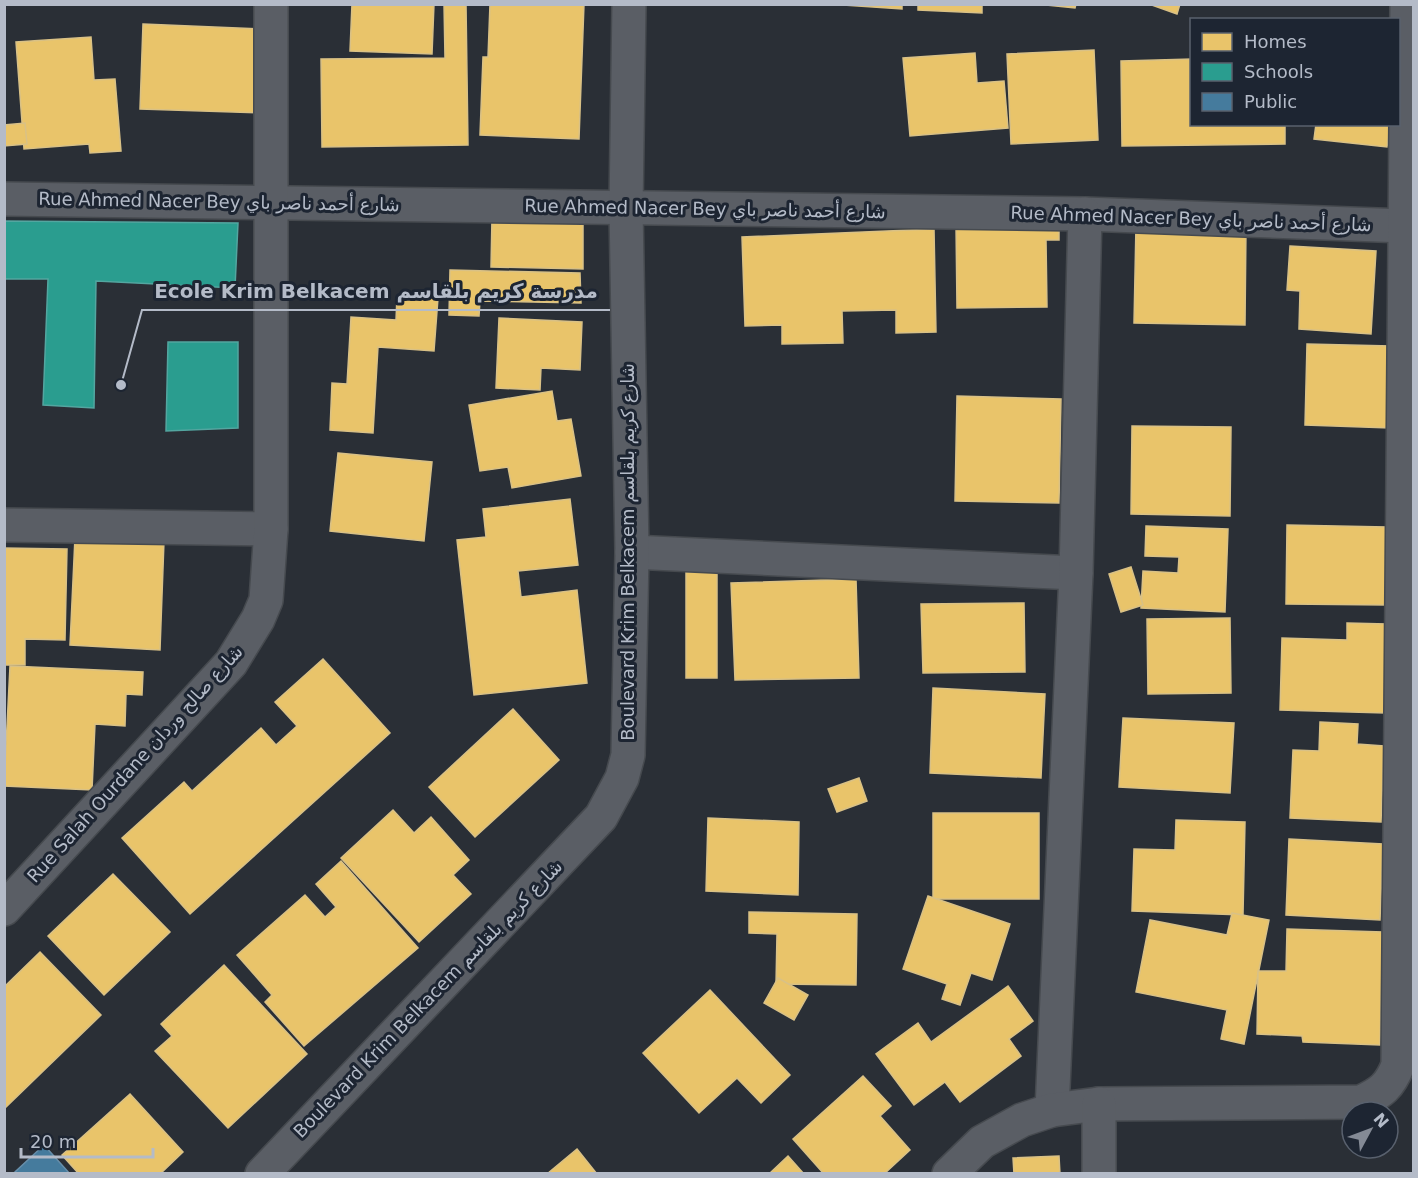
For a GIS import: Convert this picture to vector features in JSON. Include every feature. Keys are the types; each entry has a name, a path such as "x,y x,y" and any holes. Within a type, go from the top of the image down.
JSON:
{"street":[{"name":"Rue Salah Ourdane شارع صالح وردان","path":"4,909 231,663 258,619 266,600 271,529 272,4"},
{"name":"Boulevard Krim Belkacem شارع كريم بلقاسم","path":"262,1173 601,817 613,799 622,778 628,755 632,552 626,208 629,4"},
{"path":"949,1173 982,1142 1022,1120 1052,1110 1099,1104 1361,1102 1387,1088 1398,1065 1405,992 1407,4"},
{"name":"Rue Ahmed Nacer Bey شارع أحمد ناصر باي","path":"4,199 1085,214 1405,226"},
{"path":"1052,1110 1076,573 1085,214"},
{"path":"4,525 271,529"},
{"path":"632,552 1076,573"},
{"path":"1099,1104 1099,1173"}],"building: Homes":[{"path":"352,4 434,4 432,54 350,51"},
{"path":"444,4 466,4 468,145 322,147 321,59 445,58"},
{"path":"490,4 584,4 579,139 480,135 483,57 488,57"},
{"path":"828,4 902,4 902,9"},
{"path":"918,4 982,4 982,13 918,10"},
{"path":"1036,4 1076,4 1075,8"},
{"path":"1149,4 1180,4 1177,14"},
{"path":"143,24 262,29 260,113 140,109"},
{"path":"91,37 94,80 115,79 121,151 90,153 89,144 24,149 16,42"},
{"path":"1094,50 1098,140 1011,144 1007,54"},
{"path":"975,53 977,83 1004,81 1008,128 910,136 903,58"},
{"path":"1190,59 1190,126 1285,126 1285,144 1122,146 1121,61"},
{"path":"25,123 27,144 4,146 4,125"},
{"path":"1316,126 1390,126 1387,147 1314,139"},
{"path":"492,218 583,220 583,269 491,267"},
{"path":"956,225 1059,225 1059,240 1046,240 1047,307 957,308"},
{"path":"1136,225 1246,228 1245,325 1134,323"},
{"path":"934,229 936,332 896,333 896,310 842,311 843,343 782,344 782,325 745,326 742,237"},
{"path":"1290,246 1376,251 1371,334 1299,329 1300,291 1287,290"},
{"path":"450,270 580,273 581,303 480,301 479,316 449,315"},
{"path":"397,296 438,298 434,351 378,347 373,433 330,430 332,383 347,384 351,317 396,320"},
{"path":"499,318 582,322 580,370 541,368 540,390 496,388"},
{"path":"1307,344 1391,346 1390,428 1305,425"},
{"path":"552,391 557,421 571,419 581,476 512,488 508,467 480,471 469,405"},
{"path":"957,396 1061,399 1059,503 955,501"},
{"path":"1132,426 1231,427 1230,516 1131,514"},
{"path":"338,453 432,462 424,541 330,531"},
{"path":"570,499 578,565 518,571 521,597 577,590 587,683 474,695 457,540 486,537 483,509"},
{"path":"1287,525 1387,527 1386,605 1286,604"},
{"path":"1146,526 1228,529 1225,612 1141,608 1143,571 1178,573 1179,557 1145,556"},
{"path":"75,537 164,541 160,650 70,645"},
{"path":"4,548 67,549 65,640 25,639 25,665 4,665"},
{"path":"1131,567 1143,605 1121,612 1109,574"},
{"path":"686,572 717,572 717,678 686,678"},
{"path":"856,579 859,678 735,680 731,583"},
{"path":"1024,603 1025,672 923,673 921,604"},
{"path":"1230,618 1231,693 1148,694 1147,619"},
{"path":"1347,623 1387,624 1385,713 1280,710 1282,638 1347,640"},
{"path":"323,659 390,733 190,914 122,838 184,782 192,791 261,728 276,745 297,726 275,702"},
{"path":"10,666 143,672 142,695 126,694 125,726 95,724 92,790 4,786"},
{"path":"933,688 1045,694 1041,778 930,773"},
{"path":"513,709 559,760 475,837 429,787"},
{"path":"1123,718 1234,723 1230,793 1119,787"},
{"path":"1320,722 1358,724 1357,744 1384,746 1381,822 1290,818 1293,750 1319,751"},
{"path":"859,778 867,801 837,812 828,789"},
{"path":"393,810 414,833 431,817 469,860 453,875 471,894 419,942 341,858"},
{"path":"933,813 1039,813 1039,899 933,899"},
{"path":"708,818 799,822 798,895 706,891"},
{"path":"1176,820 1245,822 1243,915 1132,911 1134,849 1175,850"},
{"path":"1289,839 1383,844 1380,920 1286,915"},
{"path":"341,861 418,948 304,1046 265,1002 272,995 237,955 305,895 325,917 336,907 316,884"},
{"path":"113,874 170,932 104,995 48,936"},
{"path":"928,896 1010,924 992,980 971,973 960,1005 942,999 947,984 903,969"},
{"path":"749,912 857,914 856,985 776,984 777,934 749,933"},
{"path":"1232,913 1269,920 1244,1044 1221,1039 1227,1010 1136,992 1150,920 1227,935"},
{"path":"1287,929 1383,932 1380,1045 1303,1042 1302,1036 1257,1034 1258,971 1286,971"},
{"path":"40,952 101,1015 4,1109 4,987"},
{"path":"224,965 307,1054 228,1128 155,1051 172,1036 161,1024"},
{"path":"778,978 808,995 794,1020 764,1003"},
{"path":"1008,986 1033,1021 1009,1039 1021,1056 960,1102 945,1082 914,1105 876,1054 918,1023 931,1042"},
{"path":"710,990 790,1075 761,1103 737,1078 699,1113 643,1053"},
{"path":"863,1076 891,1106 880,1116 910,1150 884,1174 824,1174 793,1139"},
{"path":"130,1094 183,1152 160,1174 79,1174 62,1155"},
{"path":"577,1149 597,1174 547,1174"},
{"path":"788,1156 804,1174 769,1174"},
{"path":"1059,1156 1060,1174 1014,1174 1013,1158"}],"building: Schools":[{"path":"4,221 238,223 235,288 96,281 94,408 43,405 48,279 4,279"},
{"path":"168,342 238,342 238,428 166,431"}],"building: Public":[{"path":"44,1145 70,1174 16,1174 15,1172"}],"place":[{"name":"Ecole Krim Belkacem مدرسة كريم بلقاسم","path":"121,385"}]}
